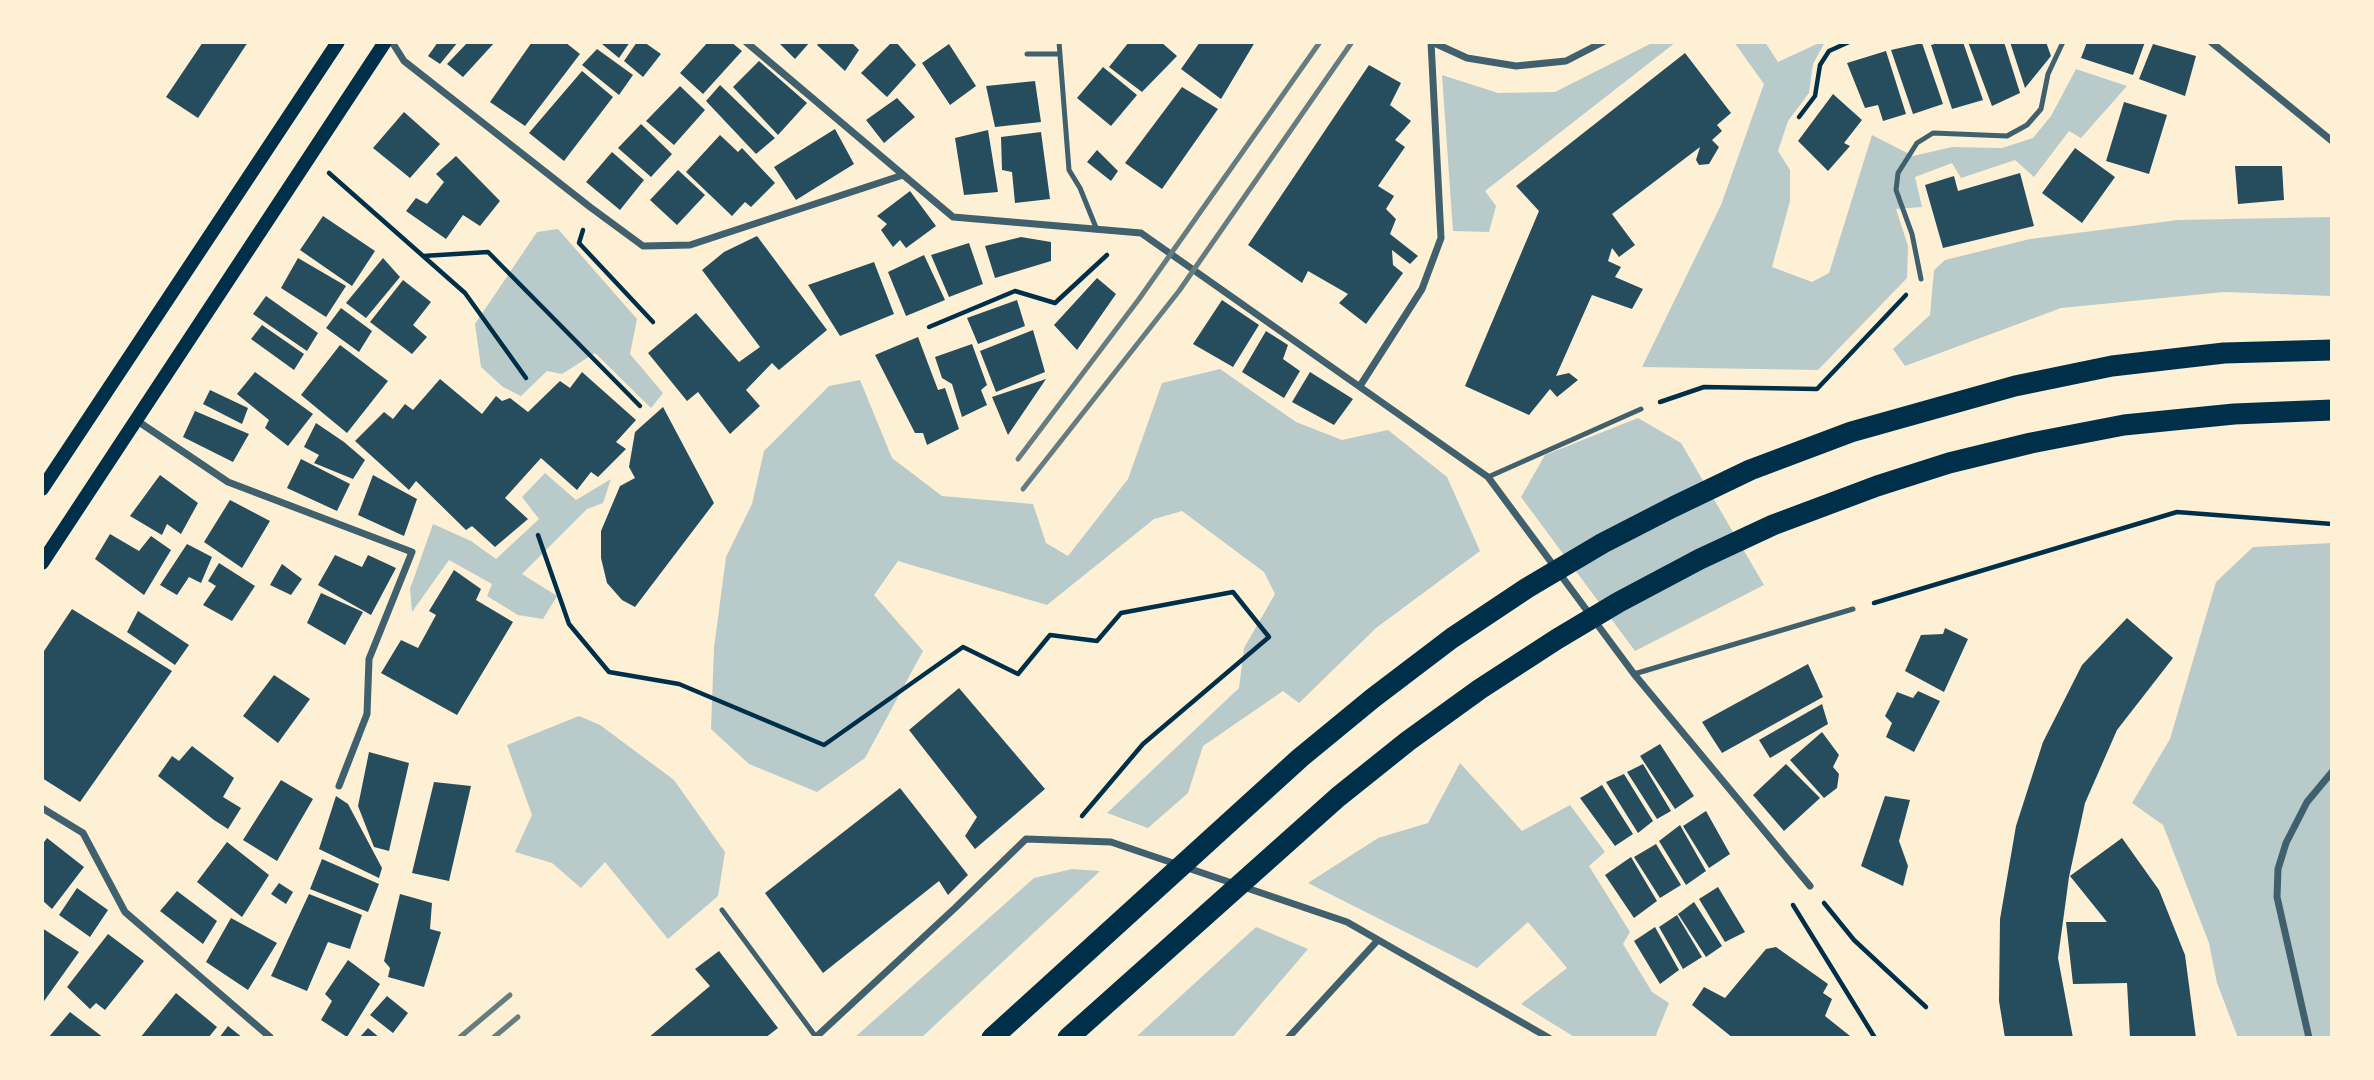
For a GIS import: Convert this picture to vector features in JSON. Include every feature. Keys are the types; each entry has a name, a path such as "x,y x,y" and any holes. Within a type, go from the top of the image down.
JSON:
{"highway":[{"path":"992,1038 1300,758 1373,698 1452,638 1527,588 1602,543 1750,470 1851,432 2015,386 2112,366 2224,352 2332,350"},
{"path":"1068,1038 1338,797 1409,741 1480,689 1619,602 1700,559 1773,525 1877,486 1961,460 2031,443 2124,425 2234,414 2332,410"}],"main road":[{"path":"42,489 338,42"},
{"path":"42,563 385,42"}],"street":[{"path":"392,42 404,61 643,246 690,245 903,175"},
{"path":"746,42 953,217 1141,233 1488,477 1634,674 1810,886"},
{"path":"1360,386 1422,289 1441,238 1431,42 1467,58 1516,66 1566,61 1603,42"},
{"path":"2211,42 2332,141"},
{"path":"136,420 228,482 412,552 369,659 368,714 339,786"},
{"path":"2309,1038 2277,897 2278,869 2286,843 2308,802 2332,772"},
{"path":"42,808 83,833 125,912 270,1037"},
{"path":"815,1037 946,918 1026,839 1111,842 1347,922 1549,1038"},
{"path":"1288,1038 1378,940"}],"lane":[{"path":"1059,42 1069,170 1080,188 1097,229"},
{"path":"1921,279 1912,234 1896,190 1898,173 1917,144 1933,133 2007,136 2027,125 2041,109 2048,75 2063,42"},
{"path":"1027,54 1060,54"},
{"path":"1488,477 1641,409"},
{"path":"1634,674 1853,609"},
{"path":"722,909 815,1037"}],"path":[{"path":"1799,117 1815,96 1820,65 1829,51 1849,42"},
{"path":"328,172 465,293 526,378"},
{"path":"590,207 579,243 653,322"},
{"path":"929,327 1015,291 1055,303 1132,232"},
{"path":"423,256 488,252 640,406"},
{"path":"1641,409 1704,387 1817,388 1921,279"},
{"path":"1853,609 2177,512 2332,524"},
{"path":"538,535 569,624 609,672 678,684 824,745 963,647 1018,674 1050,635 1097,641 1121,613 1233,592 1269,637 1143,744 1060,840"},
{"path":"1799,873 1793,905 1875,1038"},
{"path":"1810,886 1854,940 1926,1007"}],"shaded area":[{"path":"1654,42 1676,42 1485,191 1496,206 1489,232 1453,231 1442,75 1498,93 1555,92"},
{"path":"1734,42 1765,42 1778,62 1825,42 1813,64 1809,93 1788,121 1778,151 1790,170 1790,201 1772,267 1812,282 1829,273 1872,135 1913,156 1952,147 2002,148 2033,138 2051,116 2076,69 2127,86 2081,138 2069,131 2034,177 2015,160 1961,178 1952,163 1915,177 1922,207 1896,209 1908,246 1907,278 1818,370 1642,367 1721,205 1764,84"},
{"path":"2332,217 2332,296 2224,292 2061,308 1905,366 1893,349 1930,315 1934,270 1945,260 2030,239 2178,220"},
{"path":"558,229 637,319 630,354 663,393 651,408 595,353 562,374 547,371 521,396 503,387 481,367 475,324 537,232"},
{"path":"1220,369 1296,422 1342,440 1388,430 1447,477 1480,551 1376,628 1299,703 1283,691 1203,746 1188,793 1148,828 1107,813 1239,688 1244,648 1275,594 1264,572 1182,511 1154,519 1047,605 898,561 874,595 923,651 865,758 817,792 749,764 711,729 714,648 726,557 752,504 764,451 829,386 860,380 892,458 942,496 1033,504 1046,543 1068,556 1128,479 1162,383"},
{"path":"1638,418 1681,443 1764,585 1635,651 1521,497 1545,455"},
{"path":"545,473 576,500 611,479 603,503 587,509 522,574 557,596 543,619 518,615 487,596 492,584 449,560 412,612 410,589 433,524 471,541 496,559 539,519 522,497"},
{"path":"2332,543 2332,1038 2238,1038 2217,983 2209,943 2163,825 2132,803 2170,739 2216,582 2253,547"},
{"path":"579,716 600,725 674,780 725,852 718,896 668,939 605,862 581,888 552,863 515,852 532,815 507,745"},
{"path":"1460,763 1522,831 1570,805 1605,852 1589,866 1630,932 1623,944 1652,992 1669,1003 1656,1035 1660,1038 1576,1038 1521,1004 1567,968 1528,922 1477,968 1308,883 1378,838 1428,823"},
{"path":"1072,869 1100,871 921,1038 854,1038 1034,878"},
{"path":"1256,927 1308,949 1232,1038 1135,1038"}],"building":[{"path":"203,42 248,42 198,118 166,97"},
{"path":"438,42 458,42 440,64 428,56"},
{"path":"468,42 495,42 463,77 447,64"},
{"path":"532,42 565,42 580,54 525,126 490,102"},
{"path":"630,42 619,58 602,44"},
{"path":"637,42 644,42 661,54 643,77 624,61"},
{"path":"708,42 731,42 742,51 703,94 680,73"},
{"path":"778,42 810,42 795,59"},
{"path":"820,42 851,42 859,50 845,71 817,45"},
{"path":"892,42 896,42 916,65 887,97 861,73"},
{"path":"1129,42 1161,42 1177,56 1142,92 1109,67"},
{"path":"1200,42 1255,42 1221,99 1181,69"},
{"path":"1963,42 1983,100 1952,109 1931,45"},
{"path":"1968,42 2004,42 2020,93 1992,106"},
{"path":"2010,42 2046,42 2051,56 2025,88"},
{"path":"2087,42 2145,42 2133,75 2081,58"},
{"path":"1922,43 1943,104 1913,114 1891,50"},
{"path":"949,44 976,86 950,105 922,63"},
{"path":"2153,44 2196,56 2185,96 2139,79"},
{"path":"597,49 633,75 619,95 582,65"},
{"path":"1886,51 1906,114 1883,121 1878,105 1865,108 1847,63"},
{"path":"1685,53 1731,113 1717,125 1722,131 1712,140 1719,147 1709,164 1699,165 1696,160 1700,147 1612,214 1635,245 1619,257 1612,248 1608,261 1621,267 1615,277 1643,289 1632,309 1592,295 1556,376 1569,373 1578,380 1557,397 1550,389 1529,415 1465,386 1539,211 1516,186"},
{"path":"759,61 807,103 778,135 733,87"},
{"path":"1369,65 1401,83 1390,105 1411,121 1395,140 1405,147 1378,186 1394,196 1386,209 1396,219 1390,234 1418,256 1410,264 1392,250 1393,265 1403,273 1366,324 1339,303 1348,294 1308,271 1302,283 1248,245"},
{"path":"1103,67 1137,95 1111,126 1077,98"},
{"path":"582,71 613,97 564,161 529,133"},
{"path":"1035,81 1041,122 995,127 986,86"},
{"path":"720,85 775,138 756,154 706,101"},
{"path":"680,86 705,110 674,145 646,121"},
{"path":"1182,87 1218,109 1162,189 1125,163"},
{"path":"1833,94 1862,120 1844,143 1850,146 1828,171 1798,141"},
{"path":"897,98 915,117 884,143 866,120"},
{"path":"2124,102 2167,115 2149,174 2106,161"},
{"path":"404,112 440,144 410,178 373,148"},
{"path":"641,124 672,154 651,177 618,148"},
{"path":"835,129 854,164 796,200 774,167"},
{"path":"988,130 998,192 964,195 955,138"},
{"path":"1041,132 1050,199 1015,203 1012,172 1002,170 1001,137"},
{"path":"720,135 738,152 742,148 775,183 751,207 745,202 732,216 686,172"},
{"path":"2075,148 2115,177 2082,223 2042,193"},
{"path":"1097,150 1118,171 1111,181 1087,162"},
{"path":"612,152 644,180 620,210 586,182"},
{"path":"456,156 500,201 480,226 463,215 446,239 406,211 416,198 427,204 444,182 436,174"},
{"path":"2235,166 2282,166 2284,200 2238,204"},
{"path":"678,170 705,195 677,225 650,200"},
{"path":"2020,173 2034,226 1943,248 1925,185 1954,176 1958,191"},
{"path":"910,191 936,226 906,248 900,240 893,247 881,230 887,224 877,216"},
{"path":"323,216 375,251 352,286 300,250"},
{"path":"757,236 827,330 779,370 772,363 746,390 760,406 730,434 698,392 687,401 648,353 696,313 739,362 760,347 702,270 724,252"},
{"path":"1021,237 1051,242 1051,261 995,278 985,246"},
{"path":"969,243 983,284 949,297 931,255"},
{"path":"924,255 945,300 906,316 888,272"},
{"path":"298,258 346,286 326,317 281,288"},
{"path":"383,258 400,277 366,318 346,303"},
{"path":"874,262 894,314 840,336 808,285"},
{"path":"1097,278 1116,294 1077,350 1054,325"},
{"path":"403,280 431,302 413,325 427,337 412,354 370,322"},
{"path":"266,296 318,333 307,351 253,314"},
{"path":"1017,300 1025,326 978,344 967,318"},
{"path":"1222,300 1259,325 1233,367 1193,344"},
{"path":"341,308 372,331 359,352 326,328"},
{"path":"262,325 304,354 294,370 251,339"},
{"path":"1033,330 1045,372 996,392 980,351"},
{"path":"1266,331 1288,345 1283,359 1300,371 1284,398 1242,372"},
{"path":"918,337 938,390 945,388 959,429 927,445 923,433 915,433 875,355"},
{"path":"972,344 987,385 981,390 987,405 962,417 952,384 942,378 935,357"},
{"path":"340,345 388,381 347,433 301,395"},
{"path":"255,372 313,414 288,446 265,428 269,420 237,394"},
{"path":"582,372 636,420 616,442 626,449 598,477 591,472 577,490 541,458 505,498 528,519 495,547 472,526 466,530 416,481 409,490 355,441 384,412 393,419 405,404 413,410 440,379 482,414 496,396 502,401 510,398 528,412 560,381 570,388"},
{"path":"1310,372 1353,399 1334,425 1292,402"},
{"path":"1046,379 1008,435 992,397"},
{"path":"210,390 248,408 242,424 203,404"},
{"path":"663,407 714,503 635,607 622,600 607,583 601,558 601,531 620,486 635,478 629,467 635,432"},
{"path":"195,411 249,434 233,462 183,437"},
{"path":"316,423 365,460 353,479 314,463 319,455 304,447"},
{"path":"301,459 350,484 337,511 287,488"},
{"path":"160,475 198,503 181,534 167,524 162,535 130,516"},
{"path":"373,475 417,499 404,536 358,515"},
{"path":"230,500 270,521 242,568 204,542"},
{"path":"110,534 139,551 151,536 171,550 144,595 95,559"},
{"path":"187,544 212,557 201,583 189,577 177,595 160,585"},
{"path":"335,555 362,567 368,555 396,568 371,615 318,585"},
{"path":"219,563 255,586 232,621 203,605 216,586 208,581"},
{"path":"282,564 302,579 291,595 270,585"},
{"path":"454,570 481,589 476,600 513,622 457,715 381,673 401,640 418,648 436,615 429,611"},
{"path":"321,593 363,612 345,645 307,623"},
{"path":"72,609 172,671 80,802 42,778 42,654"},
{"path":"138,611 189,645 175,665 127,632"},
{"path":"2127,618 2173,658 2117,730 2085,803 2069,877 2058,958 2073,1038 2005,1038 1999,1001 2000,919 2016,826 2043,742 2082,665"},
{"path":"1945,628 1968,639 1944,692 1905,671 1921,635 1943,634"},
{"path":"1808,664 1823,697 1722,753 1702,722"},
{"path":"274,675 310,699 278,743 243,716"},
{"path":"959,688 1045,789 975,849 965,836 977,817 909,730"},
{"path":"1918,691 1940,701 1914,752 1886,737 1892,723 1885,716 1897,692 1913,698"},
{"path":"1822,704 1828,724 1770,758 1759,740"},
{"path":"1822,732 1839,755 1833,767 1839,774 1837,788 1824,798 1790,760"},
{"path":"1660,744 1694,796 1675,809 1640,756"},
{"path":"192,746 234,778 223,797 241,808 228,829 158,776 172,756 179,761"},
{"path":"369,752 409,763 389,851 374,847 358,806"},
{"path":"1643,764 1671,811 1657,819 1627,772"},
{"path":"1786,764 1820,798 1784,831 1753,795"},
{"path":"1624,774 1653,821 1638,833 1606,782"},
{"path":"281,780 313,799 277,861 243,840"},
{"path":"434,782 471,786 449,881 412,873"},
{"path":"1602,785 1633,834 1615,846 1580,798"},
{"path":"900,788 968,875 948,895 939,881 823,973 765,893"},
{"path":"336,796 348,804 382,868 379,878 319,849"},
{"path":"1885,796 1910,800 1899,841 1908,866 1903,886 1861,866"},
{"path":"1706,811 1730,854 1709,868 1683,826"},
{"path":"1680,825 1706,871 1686,885 1659,841"},
{"path":"47,838 84,867 52,909 42,900 42,845"},
{"path":"2122,838 2159,890 2185,955 2196,1038 2130,1038 2127,983 2073,984 2066,922 2107,922 2070,876"},
{"path":"227,842 269,875 242,917 197,882"},
{"path":"1656,844 1681,885 1660,898 1634,857"},
{"path":"1631,857 1657,901 1634,918 1605,875"},
{"path":"322,859 379,884 368,912 310,889"},
{"path":"279,883 293,892 286,904 271,894"},
{"path":"1718,887 1745,932 1725,942 1699,899"},
{"path":"77,888 108,910 90,937 59,915"},
{"path":"177,891 217,921 203,944 160,911"},
{"path":"309,894 362,915 350,949 328,942 307,991 271,976"},
{"path":"400,894 432,903 430,929 441,932 424,987 388,977 390,968 384,961"},
{"path":"1694,902 1722,946 1706,957 1678,914"},
{"path":"1677,915 1702,957 1683,969 1659,927"},
{"path":"231,918 277,943 248,990 206,962"},
{"path":"1655,927 1679,970 1660,984 1634,941"},
{"path":"42,928 79,952 42,1004"},
{"path":"108,934 144,961 105,1010 96,1003 90,1009 67,987"},
{"path":"1776,947 1828,984 1823,993 1832,999 1825,1016 1850,1038 1733,1038 1692,1005 1704,987 1725,998 1766,949"},
{"path":"719,951 778,1028 765,1038 648,1038 710,986 695,969"},
{"path":"348,960 380,984 347,1037 321,1020 332,1001 325,994"},
{"path":"176,993 217,1027 208,1038 140,1038"},
{"path":"387,996 408,1013 393,1033 370,1015"},
{"path":"70,1012 104,1038 48,1038"},
{"path":"228,1026 243,1038 219,1038"},
{"path":"368,1028 380,1038 359,1038"}],"railway":[{"path":"1018,459 1139,299 1320,42"},
{"path":"1023,489 1179,291 1352,42"},
{"path":"459,1038 510,995"},
{"path":"493,1038 518,1017"}]}
